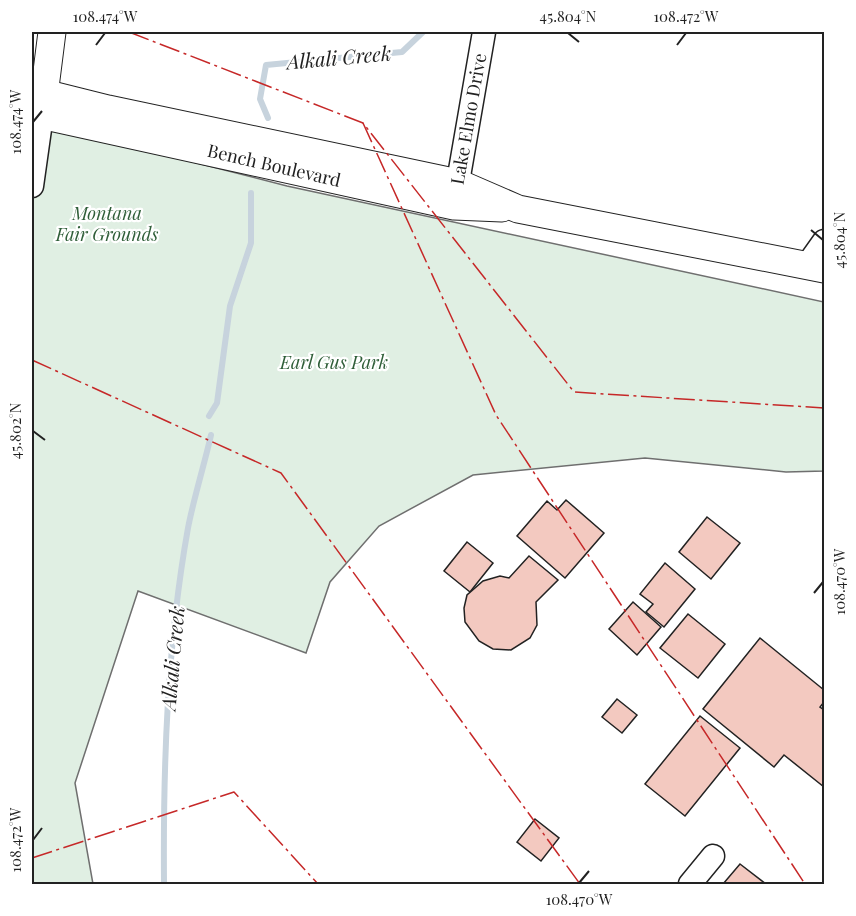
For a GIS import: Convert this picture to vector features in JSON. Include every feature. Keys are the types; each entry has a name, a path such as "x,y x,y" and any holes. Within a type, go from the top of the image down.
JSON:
{"main road":[{"path":"52,32 37,102 108,109 136,124 456,195 816,267"}],"street":[{"name":"Lake Elmo Drive","path":"456,195 484,32"},
{"path":"32,186 37,102"},
{"path":"816,267 825,241"},
{"path":"690,885 713,856"}],"green space":[{"name":"Earl Gus Park","path":"32,126 189,161 287,186 824,302 824,471 786,472 645,458 473,475 379,526 330,582 306,653 138,591 75,783 93,884 32,884"}],"building":[{"path":"566,500 604,533 565,578 517,536 547,501 557,510"},
{"path":"707,517 740,543 711,579 679,552"},
{"path":"467,542 493,563 470,592 444,571"},
{"path":"529,556 558,580 536,602 537,625 530,638 511,650 493,649 479,641 465,622 464,608 467,595 483,581 500,576 509,578"},
{"path":"665,563 695,589 664,627 646,612 653,604 640,594"},
{"path":"633,602 661,627 637,655 609,629"},
{"path":"688,614 725,644 698,678 660,648"},
{"path":"760,638 824,690 824,702 820,707 824,710 824,787 784,755 774,767 703,709"},
{"path":"617,699 637,715 622,733 602,717"},
{"path":"700,716 740,748 685,816 645,784"},
{"path":"535,819 559,838 541,861 517,842"},
{"path":"740,864 766,884 723,884"}],"waterway":[{"name":"Alkali Creek","path":"268,118 260,99 266,65 402,52 423,32"},
{"name":"Alkali Creek","path":"209,416 217,403 230,306 251,243 251,193"},
{"name":"Alkali Creek","path":"164,884 164,795 175,616 188,528 211,435"}],"power":[{"path":"129,32 363,123 574,392 824,408"},
{"path":"363,123 496,415 805,884"},
{"path":"32,360 281,473 580,884"},
{"path":"32,858 234,792 318,884"}],"park label":[{"name":"Montana Fair Grounds","path":"107,224"}]}
